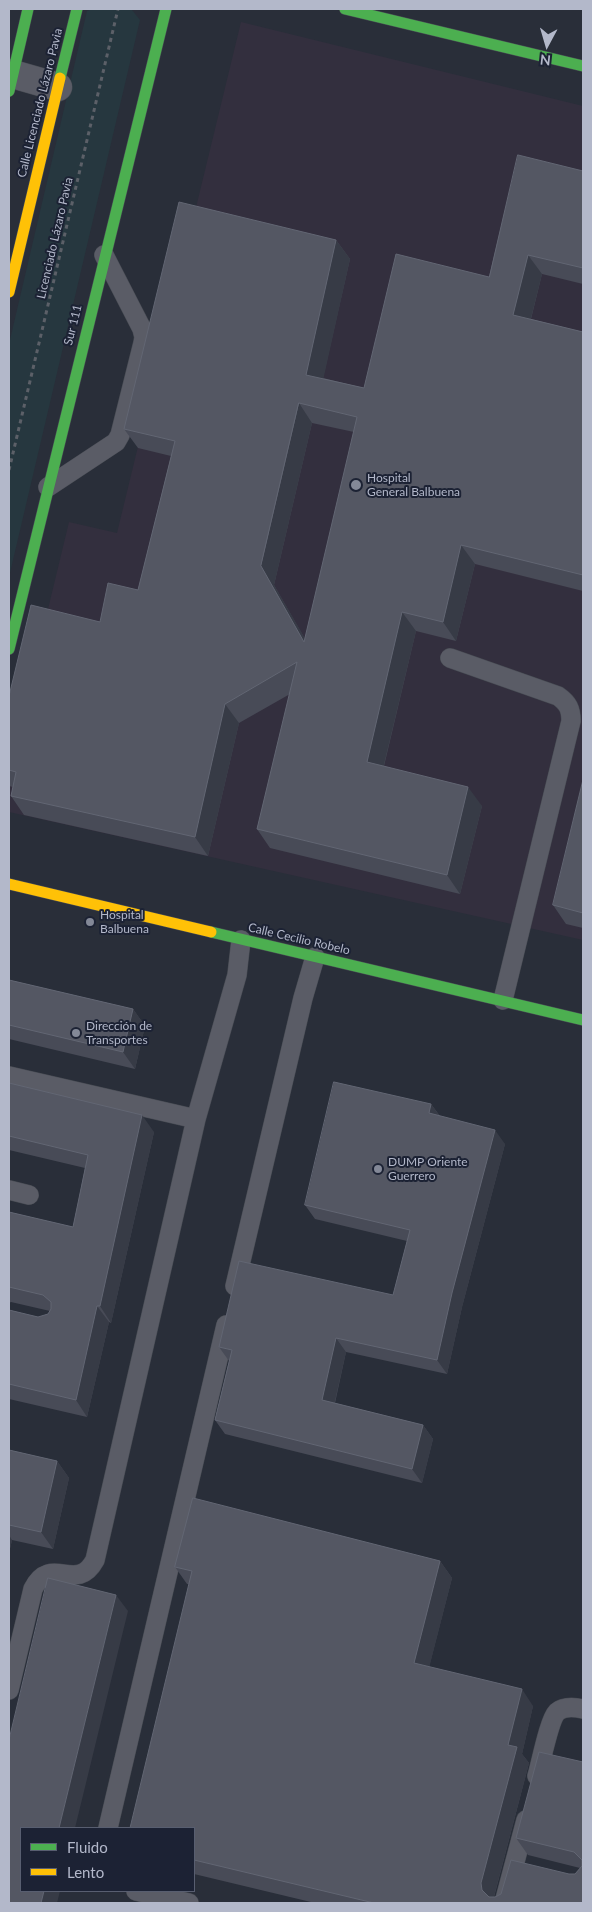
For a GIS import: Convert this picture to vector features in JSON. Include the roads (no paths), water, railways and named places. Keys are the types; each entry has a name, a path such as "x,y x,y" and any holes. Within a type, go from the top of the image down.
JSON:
{"street":[{"path":"28,9 10,79 58,87"},
{"name":"Calle Licenciado Lázaro Pavia","path":"9,292 77,9"},
{"name":"Sur 111","path":"9,649 104,255 166,9"},
{"path":"346,9 396,14 583,66"},
{"name":"Calle Cecilio Robelo","path":"9,884 583,1020"}],"lane":[{"path":"48,487 116,442 120,435 143,343 142,329 104,255"},
{"path":"450,658 558,696 566,702 571,710 571,721 503,1000"},
{"path":"9,1690 33,1589 38,1579 47,1573 81,1575 90,1569 95,1560 196,1119 237,975 241,940"},
{"path":"108,1827 303,998 315,957"},
{"path":"9,1076 196,1119"},
{"path":"9,1190 29,1195"},
{"path":"504,1903 523,1865 531,1802 552,1722 556,1713 566,1707 583,1709"},
{"path":"140,1892 188,1903"}],"place":[{"name":"Hospital General Balbuena","path":"356,485"},
{"name":"Hospital Balbuena","path":"90,922"},
{"name":"Dirección de Transportes","path":"76,1033"},
{"name":"DUMP Oriente Guerrero","path":"378,1169"}]}
